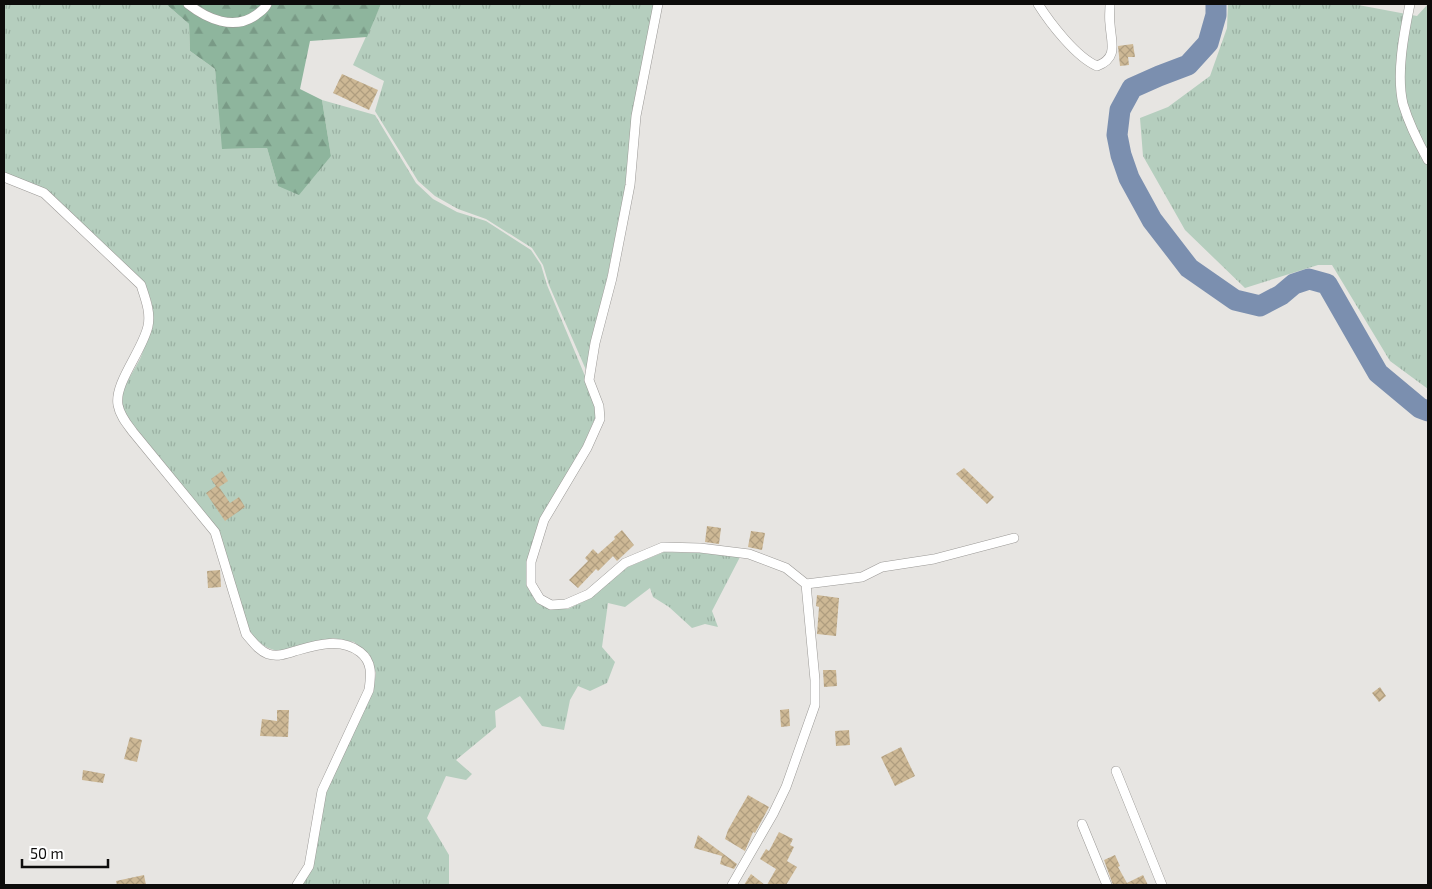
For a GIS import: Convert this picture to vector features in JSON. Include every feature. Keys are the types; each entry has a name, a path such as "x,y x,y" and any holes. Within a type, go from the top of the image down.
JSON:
{"street":[{"path":"188,4 201,15 224,23 248,21 265,9 267,4"},
{"path":"658,4 636,116 630,185 612,278 595,344 589,380 599,406 600,419 587,448 544,520 531,562 531,584 540,600 551,605 566,604 589,594 625,563 663,548 700,548 749,554 786,568 806,584 862,577 882,567 934,559 1014,538"},
{"path":"1038,4 1051,25 1083,57 1097,66 1104,64 1109,59 1113,50 1110,4"},
{"path":"1410,4 1404,32 1401,70 1403,102 1412,131 1428,160"},
{"path":"4,177 44,193 141,284 148,305 148,326 137,356 119,388 117,405 122,418 215,532 246,634 257,647 269,654 280,656 303,648 333,642 352,646 366,656 372,673 369,690 322,791 308,866 297,885"},
{"path":"732,885 773,814 786,787 815,705 815,680 806,584"},
{"path":"1116,771 1162,885"},
{"path":"1082,824 1107,885"}],"green space":[{"path":"4,4 166,4 189,24 190,51 215,69 223,149 267,148 278,186 331,156 322,100 375,115 416,183 433,199 457,212 486,221 531,250 541,265 547,285 585,376 584,380 595,407 595,418 583,446 540,518 527,562 526,585 537,603 550,609 568,609 591,598 628,567 664,552 740,557 712,611 718,627 705,624 692,628 669,607 653,597 650,588 625,607 608,603 602,647 615,662 607,683 590,691 578,686 570,700 564,730 542,726 520,696 495,711 496,727 456,760 472,774 466,780 446,776 427,818 449,855 449,885 302,885 312,867 326,792 373,692 376,673 369,654 354,642 333,638 279,651 266,647 256,639 250,632 219,531 126,416 122,404 123,389 140,359 153,326 152,304 145,283 47,190 4,174"},
{"path":"166,4 381,4 367,37 310,41 300,89 322,100 331,156 299,195 278,186 267,148 222,149 215,69 190,51 189,24"},
{"path":"381,4 654,4 626,185 586,370 549,285 543,265 532,248 486,219 458,209 435,196 418,181 375,111 384,81 353,65"},
{"path":"1228,4 1353,4 1417,16 1428,4 1428,389 1390,361 1332,265 1318,265 1245,288 1185,230 1143,156 1140,118 1168,107 1210,76 1227,28"}],"building":[{"path":"1133,44 1135,57 1128,57 1129,65 1120,66 1118,46"},
{"path":"342,74 378,90 369,110 333,93"},
{"path":"964,468 994,497 987,504 956,474"},
{"path":"222,471 228,481 219,487 230,503 239,497 245,507 225,521 206,493 216,486 211,479"},
{"path":"707,526 721,528 719,544 705,542"},
{"path":"622,530 634,545 617,561 613,556 598,571 596,569 578,588 569,580 588,561 585,558 593,549 598,554"},
{"path":"751,531 765,533 762,550 748,547"},
{"path":"220,570 221,587 208,588 207,571"},
{"path":"817,595 839,598 836,636 817,634 819,607 816,606"},
{"path":"823,670 836,670 837,686 824,687"},
{"path":"1380,687 1386,696 1379,702 1372,693"},
{"path":"789,709 790,726 781,727 780,710"},
{"path":"277,710 289,710 288,737 260,736 262,719 277,721"},
{"path":"849,730 850,745 836,746 835,731"},
{"path":"130,737 142,740 137,762 124,759"},
{"path":"901,747 915,776 895,786 881,757"},
{"path":"83,770 105,774 103,783 82,780"},
{"path":"748,795 769,807 755,833 753,832 745,851 725,839 728,830"},
{"path":"779,832 793,839 790,845 794,847 787,861 797,867 786,885 767,885 776,869 760,859 766,849 769,851"},
{"path":"698,835 737,864 734,869 720,864 722,856 694,848"},
{"path":"1115,855 1120,866 1118,867 1127,883 1143,875 1148,885 1113,885 1104,860"},
{"path":"751,874 765,885 744,885"},
{"path":"144,875 146,885 117,885 116,881"}],"waterway":[{"path":"1216,4 1216,15 1208,43 1188,65 1132,88 1120,110 1117,135 1121,155 1129,178 1152,220 1189,268 1235,300 1260,306 1281,295 1294,284 1309,279 1327,284 1378,373 1420,408 1428,411"}]}
